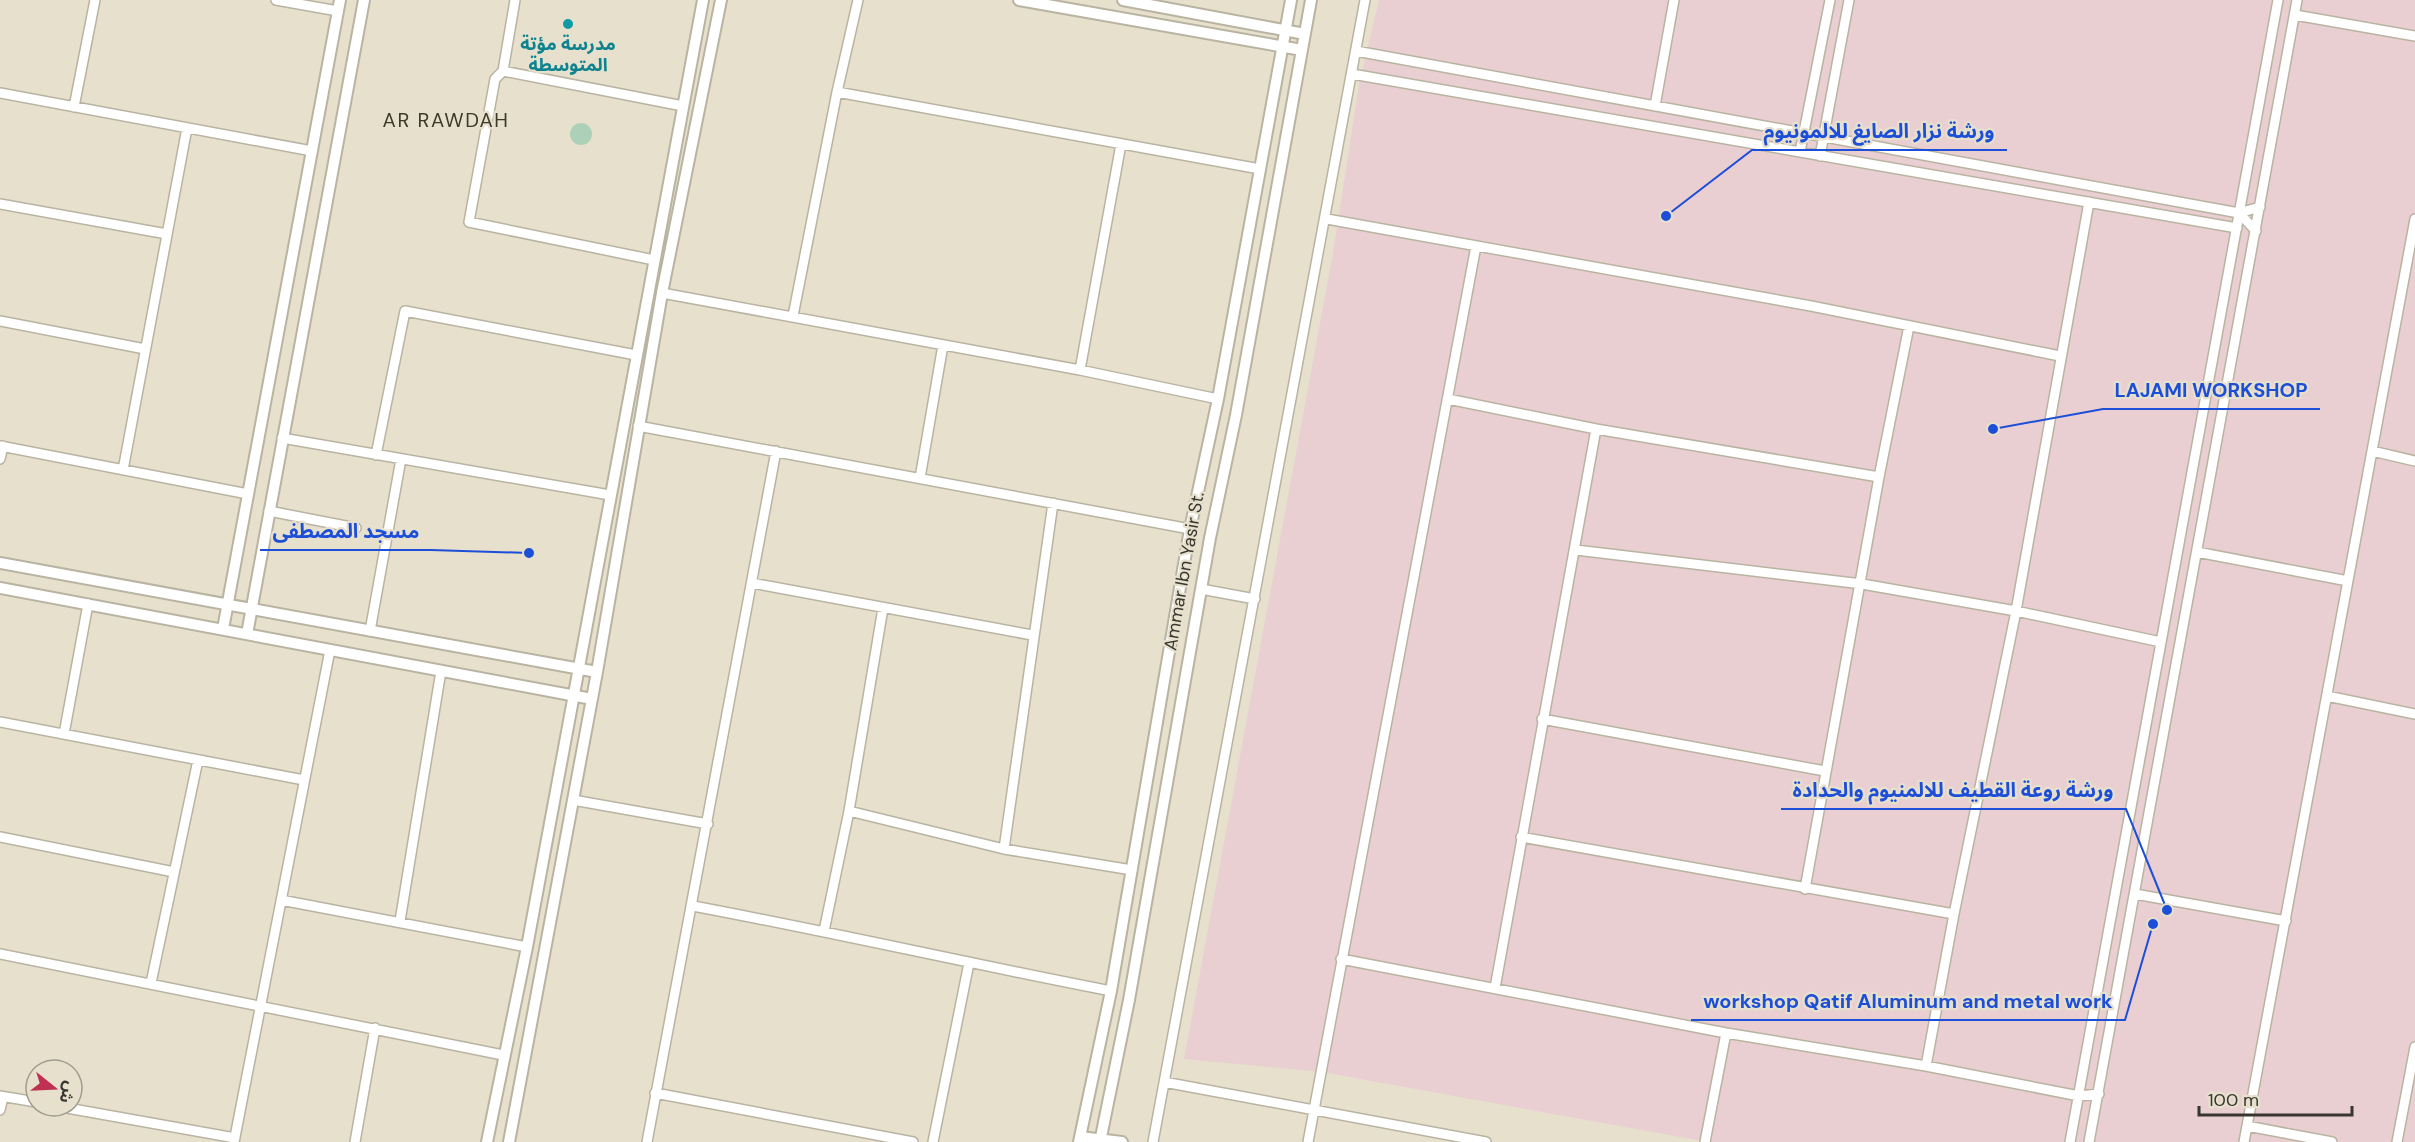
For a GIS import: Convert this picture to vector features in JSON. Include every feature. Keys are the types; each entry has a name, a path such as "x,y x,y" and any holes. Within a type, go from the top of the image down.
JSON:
{"street":[{"path":"74,107 95,0"},
{"path":"223,629 339,5 276,0"},
{"path":"247,634 364,0"},
{"path":"515,0 503,71 495,79 469,222 654,260"},
{"path":"487,1142 503,1055 528,948 703,0"},
{"path":"509,1142 597,672 662,293 721,0"},
{"path":"793,316 837,92 858,0"},
{"path":"1018,0 1302,50"},
{"path":"1123,0 1154,3 1305,34"},
{"name":"Ammar Ibn Yasir St.","path":"1079,1139 1111,990 1190,529 1218,399 1291,0"},
{"name":"Ammar Ibn Yasir St.","path":"1100,1141 1131,988 1201,589 1311,0"},
{"path":"1153,1142 1365,0"},
{"path":"1655,106 1674,0"},
{"path":"1800,152 1830,0"},
{"path":"1820,156 1848,0"},
{"path":"2070,1142 2083,1095 2161,642 2278,0"},
{"path":"2089,1142 2297,0"},
{"path":"2295,15 2415,36"},
{"path":"1356,51 2240,213 2260,207"},
{"path":"503,71 683,105"},
{"path":"1352,74 2237,228"},
{"path":"837,92 1260,169"},
{"path":"0,93 312,151"},
{"path":"123,470 187,128"},
{"path":"1080,370 1121,144"},
{"path":"1926,1066 1953,914 2016,611 2089,202"},
{"path":"0,204 167,234"},
{"path":"2240,213 2256,231"},
{"path":"1326,219 2060,356"},
{"path":"2244,1142 2415,219"},
{"path":"1308,1142 1476,246"},
{"path":"662,293 1080,370 1218,399"},
{"path":"376,455 405,311 636,355"},
{"path":"0,321 146,349"},
{"path":"1805,889 1825,771 1862,584 1879,477 1909,326"},
{"path":"920,478 944,345"},
{"path":"1448,399 1596,429 1879,477"},
{"path":"638,426 1190,529"},
{"path":"1495,988 1542,719 1576,550 1596,429"},
{"path":"282,438 610,495"},
{"path":"0,459 1,446 248,494"},
{"path":"647,1142 693,906 776,451"},
{"path":"2372,451 2415,460"},
{"path":"370,631 401,459"},
{"path":"1004,849 1032,635 1053,503"},
{"path":"269,511 356,528"},
{"path":"1576,550 1862,584 2016,611 2161,642"},
{"path":"2197,552 2348,581"},
{"path":"0,563 597,672"},
{"path":"752,584 1032,635"},
{"path":"0,588 592,699"},
{"path":"1201,589 1255,599"},
{"path":"64,734 88,604"},
{"path":"824,931 849,811 883,608"},
{"path":"84,1111 235,1140 330,650"},
{"path":"400,921 441,671"},
{"path":"2327,696 2415,714"},
{"path":"1542,719 1825,771"},
{"path":"0,722 304,780"},
{"path":"151,983 198,760"},
{"path":"573,800 708,824"},
{"path":"849,811 1004,849 1132,870"},
{"path":"0,837 174,872"},
{"path":"1521,837 1953,914"},
{"path":"2135,894 2286,921"},
{"path":"281,900 400,921 528,948"},
{"path":"693,906 1111,990"},
{"path":"0,954 503,1055"},
{"path":"1341,959 1726,1033 2098,1097"},
{"path":"933,1142 969,963"},
{"path":"355,1142 375,1029"},
{"path":"1705,1142 1726,1033"},
{"path":"2397,1142 2415,1047"},
{"path":"1164,1082 1314,1112 1486,1142"},
{"path":"656,1093 913,1142"},
{"path":"0,1110 1,1096 24,1100"},
{"path":"2247,1126 2332,1142"},
{"path":"1079,1139 1122,1142"}],"shaded area":[{"path":"1379,0 2415,0 2415,1142 1708,1142 1322,1072 1184,1059 1333,253 1359,85"}],"green space":[{"path":"581,123 589,126 592,134 589,142 581,145 573,142 570,134 573,126"}],"place":[{"name":"مدرسة مؤتة المتوسطة","path":"568,24"},
{"name":"ورشة نزار الصايغ للالمونيوم","path":"1666,216"},
{"name":"LAJAMI WORKSHOP","path":"1993,429"},
{"name":"مسجد المصطفى","path":"529,553"},
{"name":"ورشة روعة القطيف للالمنيوم والحدادة","path":"2167,910"},
{"name":"workshop Qatif Aluminum and metal work","path":"2153,924"}],"district":[{"name":"AR RAWDAH","path":"446,120"}]}
